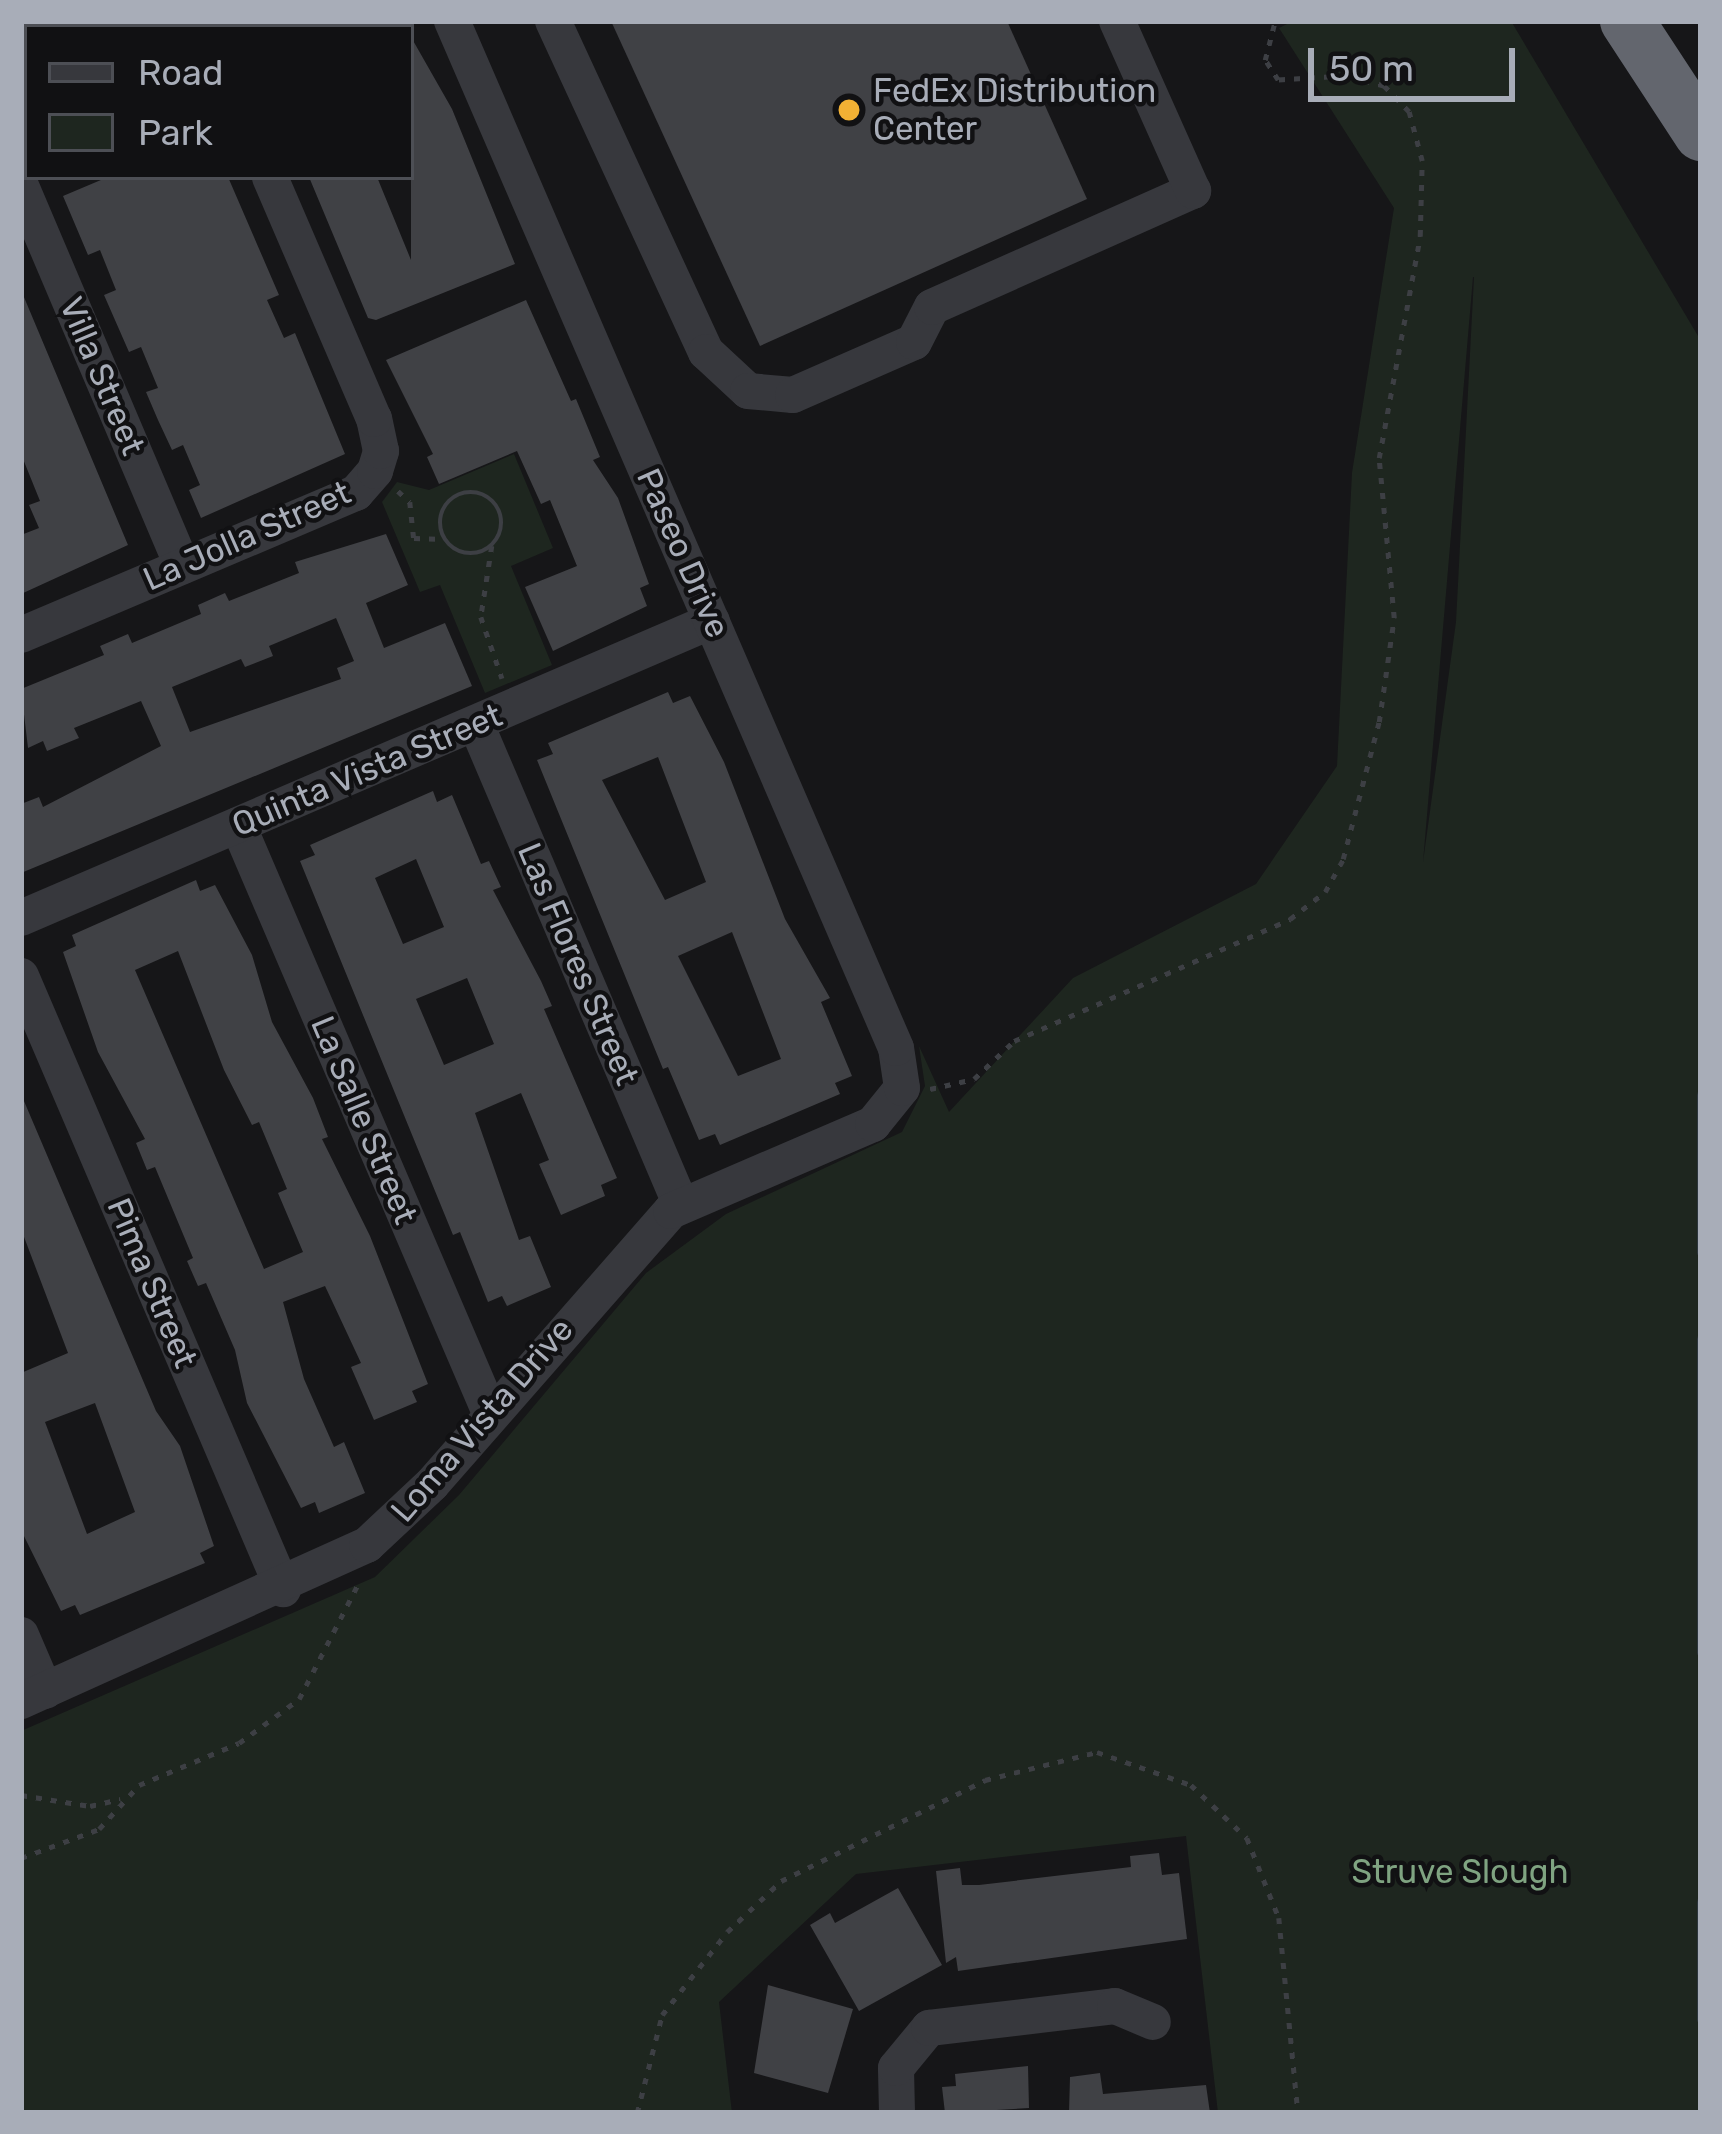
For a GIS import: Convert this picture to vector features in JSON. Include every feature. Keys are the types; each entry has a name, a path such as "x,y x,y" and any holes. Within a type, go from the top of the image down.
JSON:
{"highway":[{"path":"1627,21 1701,134"}],"street":[{"name":"Paseo Drive","path":"452,21 896,1048 902,1088"},
{"path":"553,21 706,352 748,391 793,395 914,342 932,308 1192,191 1117,21"},
{"name":"La Jolla Street","path":"21,634 356,493 379,462 374,419 271,180"},
{"name":"Villa Street","path":"21,186 182,566"},
{"name":"Quinta Vista Street","path":"21,918 712,622"},
{"name":"Las Flores Street","path":"476,724 680,1204"},
{"name":"La Salle Street","path":"238,825 491,1415"},
{"name":"Pima Street","path":"21,976 283,1589"},
{"name":"Loma Vista Drive","path":"33,1696 283,1589 385,1531 680,1204 873,1124 902,1088"},
{"path":"21,1636 33,1696"},
{"path":"897,2113 896,2068 929,2028 1115,2006 1153,2022"}],"path":[{"path":"902,1088 950,1090 1014,1041 1290,919 1325,892 1343,859 1379,722 1394,619 1379,458 1420,236 1422,161 1408,112 1384,86 1346,76 1278,80 1264,60 1275,21"},
{"path":"393,488 410,502 414,538 444,539 466,554 492,546"},
{"path":"444,539 443,508 459,494 481,493 502,516 492,546 482,627 506,684"},
{"path":"637,2113 662,2014 727,1932 782,1881 856,1838 985,1780 1097,1752 1191,1785 1247,1838 1279,1918 1298,2113"},
{"path":"21,1795 90,1807 120,1799 98,1829 21,1858"}],"green space":[{"name":"Struve Slough","path":"1293,21 1511,21 1701,341 1701,2113 1218,2113 1186,1836 856,1874 719,2002 732,2113 21,2113 21,1731 375,1577 459,1495 646,1273 726,1214 902,1132 925,1086 919,1046 949,1112 1073,978 1256,884 1337,766 1352,473 1394,208 1279,28","holes":["1474,277 1456,622 1423,862"]},
{"path":"514,454 553,548 511,566 552,665 485,693 440,585 420,592 382,502 397,482 429,490"}],"building":[{"name":"FedEx Distribution Center","path":"611,21 1007,21 1087,199 760,346"},
{"path":"414,42 452,109 515,264 376,320 368,318 310,180 378,180 411,260"},
{"path":"101,180 229,180 279,295 267,300 284,338 295,333 345,454 201,518 189,490 200,485 183,445 172,450 146,392 158,388 141,347 129,352 104,295 116,290 100,250 88,255 63,196"},
{"path":"21,290 128,545 21,594 21,535 39,528 29,505 40,501 21,454"},
{"path":"526,300 571,401 576,399 600,457 593,460 618,498 649,584 640,588 647,606 553,651 525,587 577,566 550,500 541,504 517,451 439,484 427,457 433,454 386,360"},
{"path":"386,534 408,585 366,603 384,648 445,623 472,686 21,873 21,804 39,797 43,807 161,746 141,701 74,728 79,738 47,751 43,741 28,748 21,689 104,655 100,646 128,634 132,643 201,614 198,605 225,593 229,601 299,573 295,562","holes":["336,618 354,661 337,668 341,679 190,732 172,687 241,659 245,667 273,656 269,646"]},
{"path":"668,692 673,703 690,696 724,762 785,919 830,998 821,1002 852,1076 835,1083 840,1094 720,1145 715,1134 699,1140 668,1067 663,1069 537,760 553,754 548,743","holes":["658,757 706,882 665,900 602,780","732,932 781,1059 738,1076 678,956"]},
{"path":"433,791 437,802 452,795 481,864 489,861 501,887 493,890 552,1006 544,1009 617,1178 601,1185 605,1196 561,1215 539,1164 549,1160 521,1093 475,1113 519,1240 530,1236 551,1287 507,1306 502,1296 488,1302 460,1232 453,1235 300,861 315,855 310,845","holes":["416,859 444,927 403,944 375,878","467,978 494,1044 444,1065 416,999"]},
{"path":"196,880 200,891 215,885 252,955 272,1022 313,1098 328,1137 322,1139 370,1236 428,1384 412,1391 417,1402 374,1420 351,1367 361,1363 325,1286 283,1302 304,1379 334,1447 344,1442 365,1493 319,1513 315,1502 301,1508 247,1403 235,1350 206,1283 198,1286 187,1261 193,1258 155,1167 147,1170 136,1143 145,1139 98,1052 63,952 76,946 72,935","holes":["178,951 224,1070 252,1125 259,1122 287,1189 278,1193 303,1252 264,1269 135,970"]},
{"path":"21,1094 156,1411 180,1446 214,1546 200,1553 205,1563 80,1615 75,1605 61,1611 21,1530 21,1373 68,1353 21,1229","holes":["95,1403 135,1512 87,1534 45,1422"]},
{"path":"1159,1853 1162,1875 1179,1873 1187,1939 958,1971 956,1957 946,1963 936,1871 960,1868 962,1885 979,1885 1131,1867 1130,1856"},
{"path":"898,1888 942,1965 859,2011 810,1925 830,1913 835,1923"},
{"path":"768,1985 853,2009 828,2093 754,2073"},
{"path":"1028,2066 1029,2108 945,2113 942,2087 956,2086 955,2074"},
{"path":"1100,2073 1103,2094 1206,2085 1210,2113 1069,2113 1070,2077"}],"waterway":[{"name":"Struve Slough","path":"1701,1095 1701,1252"},
{"name":"Struve Slough","path":"1701,1339 1701,1652"},
{"name":"Struve Slough","path":"1701,1902 1701,2019"}],"place":[{"name":"FedEx Distribution Center","path":"849,110"}]}
